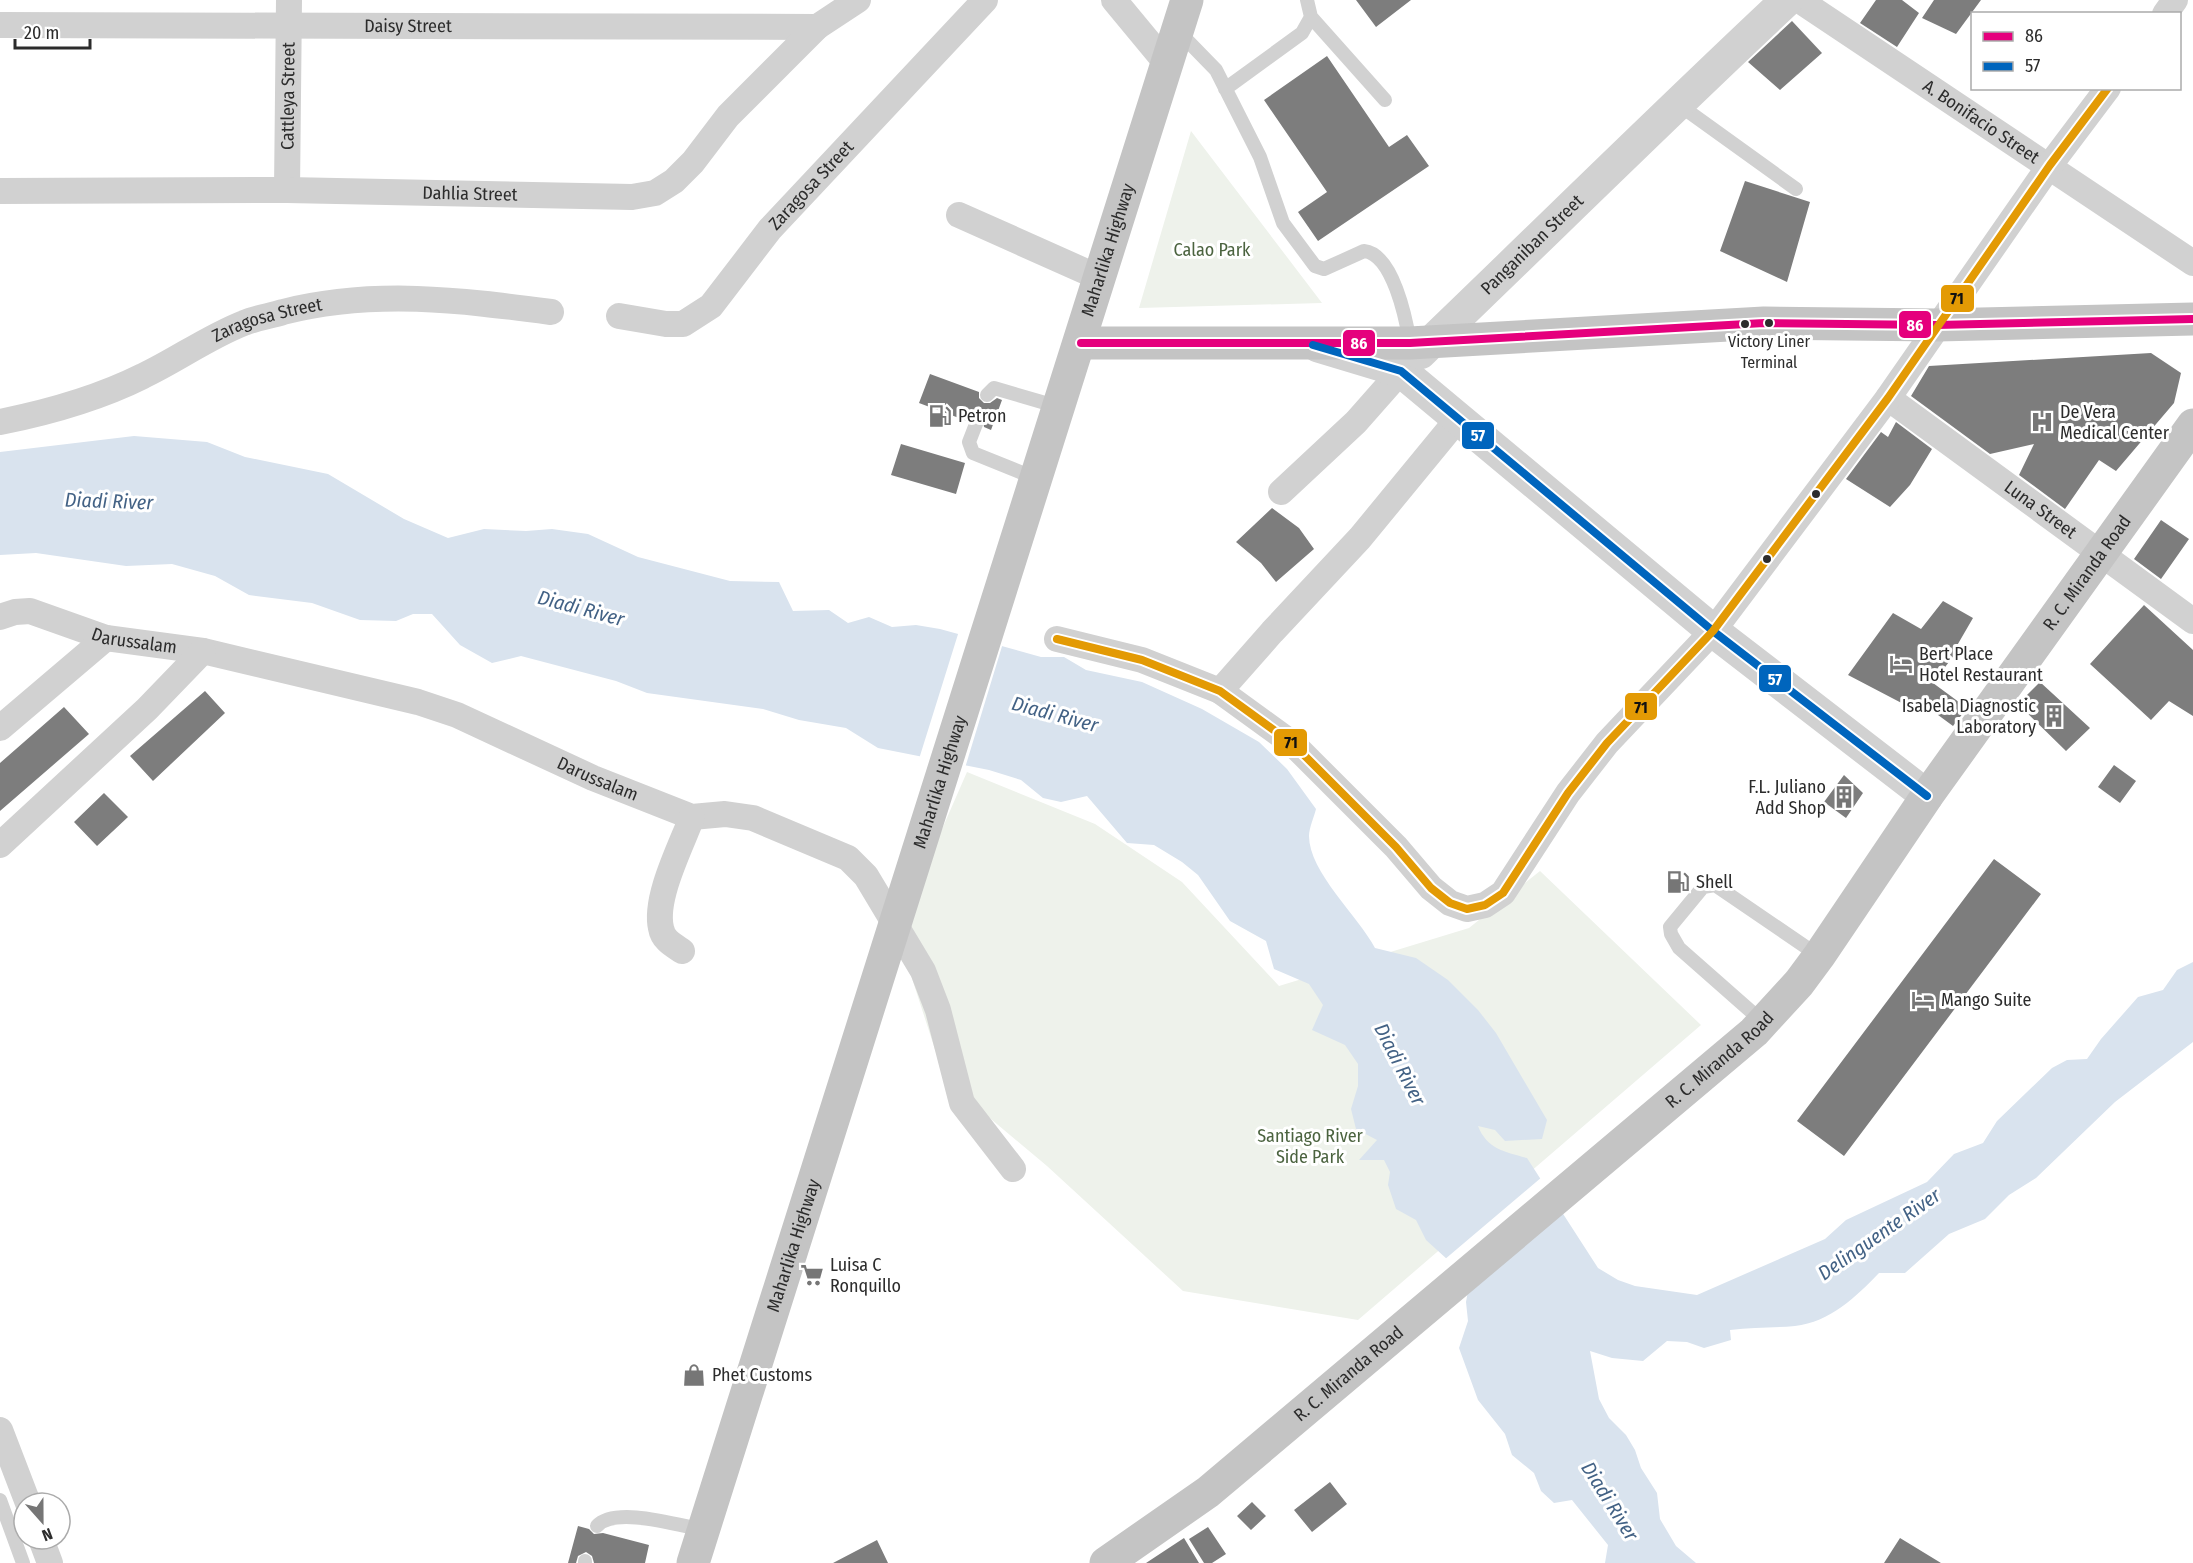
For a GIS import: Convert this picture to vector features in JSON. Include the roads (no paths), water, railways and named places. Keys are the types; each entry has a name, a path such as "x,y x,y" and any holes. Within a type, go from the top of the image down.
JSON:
{"main road":[{"name":"Maharlika Highway","path":"693,1563 746,1404 1011,549 1080,343 1182,15"},
{"path":"1080,343 1308,343 1415,352 1764,323 1937,325 2193,319"},
{"name":"R. C. Miranda Road","path":"1106,1563 1208,1492 1758,1027 1799,983 1819,957 1927,796 2193,425"}],"street":[{"name":"Cattleya Street","path":"287,190 289,0"},
{"name":"Dahlia Street","path":"0,191 287,190 632,197 655,193 674,181 693,162 728,116 817,27 858,0"},
{"name":"Zaragosa Street","path":"619,316 666,324 683,324 711,306 770,229 985,0"},
{"path":"1114,0 1167,64"},
{"name":"Panganiban Street","path":"1281,492 1356,422 1415,352 1459,318 1677,103 1787,0"},
{"name":"A. Bonifacio Street","path":"1799,0 2050,165 2193,263"},
{"name":"Daisy Street","path":"0,25 817,27"},
{"path":"1057,639 1142,660 1220,691 1293,744 1395,847 1431,888 1450,903 1467,909 1485,904 1503,893 1568,793 1594,760 1713,632 1888,398 2050,165 2106,90"},
{"path":"960,215 1100,278"},
{"name":"Zaragosa Street","path":"0,422 42,414 92,399 145,375 197,344 246,322 305,307 358,298 476,303 551,312"},
{"path":"1415,352 1457,420 1713,632 1927,796"},
{"name":"Luna Street","path":"1888,398 2193,621"},
{"path":"1220,691 1360,538 1457,420"},
{"name":"Darussalam","path":"0,617 15,612 30,611 106,638 203,651 373,690 457,715 593,778 692,817 725,814 753,818 848,858 866,876 923,972 938,1010 962,1103 1013,1169"},
{"path":"0,728 106,638"},
{"path":"0,845 147,709 203,651"},
{"path":"682,951 664,936 660,913 666,887 692,817"},
{"path":"0,1430 23,1491"}],"lane":[{"path":"1307,0 1311,17 1385,100"},
{"path":"1182,15 1216,70 1260,157 1283,223 1316,266 1324,269 1364,251 1374,254 1399,293 1415,352"},
{"path":"1225,89 1302,33 1311,17"},
{"path":"1677,103 1796,189"},
{"path":"987,395 994,388 1059,407"},
{"path":"976,424 969,442 973,453 1035,478"},
{"path":"1758,1027 1679,948 1671,934 1670,927 1703,887 1715,885 1819,957"},
{"path":"0,1500 23,1563"},
{"path":"597,1527 602,1520 621,1516 704,1530"}],"water":[{"path":"134,436 207,442 245,457 328,474 404,519 448,538 484,529 526,531 552,529 588,534 638,557 730,581 779,582 793,611 829,610 848,623 869,617 892,627 916,625 940,629 1041,657 1064,657 1086,670 1142,682 1202,709 1259,742 1287,769 1316,809 1309,836 1311,850 1325,879 1375,948 1416,958 1448,980 1478,1010 1496,1033 1547,1120 1542,1139 1505,1141 1495,1130 1478,1126 1482,1134 1492,1145 1511,1154 1527,1158 1598,1268 1618,1280 1635,1286 1697,1295 1825,1239 1846,1220 1927,1182 1954,1154 1983,1143 1997,1121 2052,1068 2067,1060 2087,1059 2101,1039 2138,997 2163,990 2177,970 2193,962 2193,1042 2115,1102 2036,1178 2009,1195 1985,1219 1949,1234 1905,1273 1879,1273 1852,1299 1831,1314 1808,1324 1730,1330 1731,1340 1704,1348 1687,1342 1667,1341 1643,1361 1612,1358 1590,1351 1599,1399 1609,1418 1626,1435 1635,1450 1641,1468 1657,1493 1660,1519 1676,1546 1696,1563 1605,1563 1608,1545 1572,1500 1554,1503 1541,1491 1534,1473 1512,1455 1505,1434 1478,1400 1459,1348 1468,1321 1466,1302 1470,1280 1426,1240 1416,1220 1396,1209 1388,1185 1390,1172 1384,1160 1359,1160 1377,1140 1356,1129 1351,1109 1358,1086 1358,1064 1345,1045 1312,1030 1323,1005 1309,984 1274,969 1266,941 1230,921 1198,875 1182,862 1154,845 1127,843 1087,796 1061,802 1043,798 1021,780 989,770 878,748 846,728 799,720 763,709 647,693 616,681 521,656 492,663 460,645 432,614 413,614 396,621 360,620 312,603 249,595 215,576 172,564 126,566 36,553 0,555 0,452"}],"place":[{"name":"Victory Liner Terminal","path":"1769,323"},
{"name":"Petron","path":"940,416"},
{"name":"De Vera Medical Center","path":"2042,422"},
{"name":"Bert Place Hotel Restaurant","path":"1901,664"},
{"name":"Isabela Diagnostic Laboratory","path":"2054,716"},
{"name":"F.L. Juliano Add Shop","path":"1844,797"},
{"name":"Shell","path":"1678,882"},
{"name":"Mango Suite","path":"1923,1000"},
{"name":"Luisa C Ronquillo","path":"812,1275"},
{"name":"Phet Customs","path":"694,1375"}],"park label":[{"name":"Calao Park","path":"1212,250"},
{"name":"Santiago River Side Park","path":"1310,1146"}],"water label":[{"name":"Diadi River","path":"109,501"},
{"name":"Diadi River","path":"581,608"},
{"name":"Diadi River","path":"1055,714"},
{"name":"Diadi River","path":"1400,1064"},
{"name":"Delinguente River","path":"1879,1234"},
{"name":"Diadi River","path":"1610,1501"}]}
